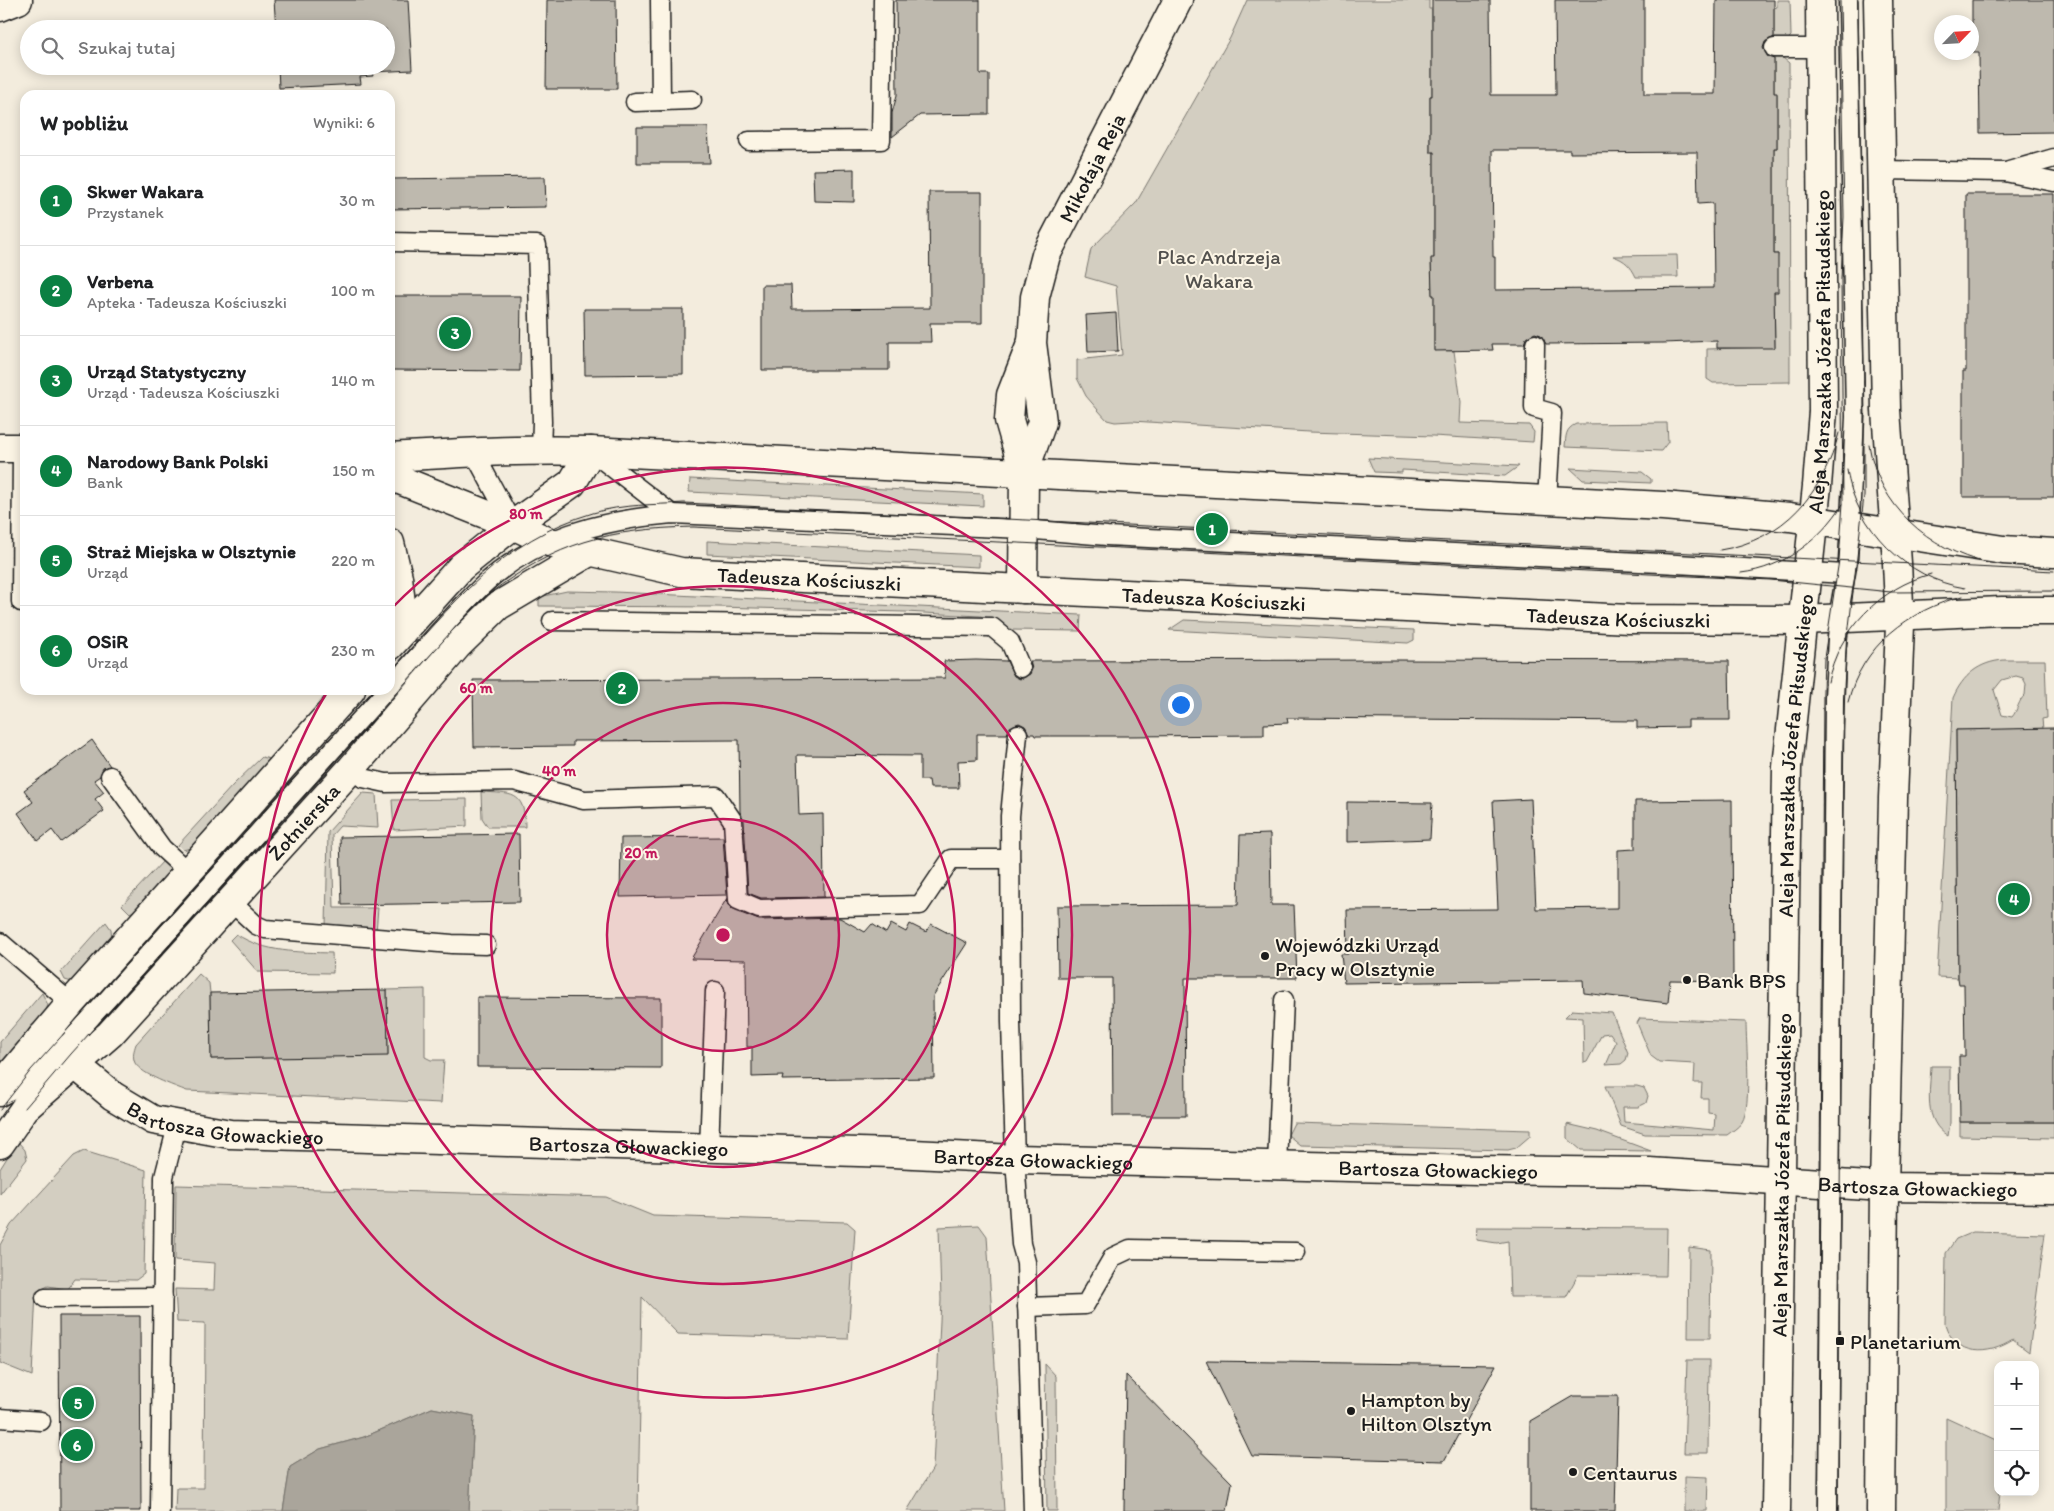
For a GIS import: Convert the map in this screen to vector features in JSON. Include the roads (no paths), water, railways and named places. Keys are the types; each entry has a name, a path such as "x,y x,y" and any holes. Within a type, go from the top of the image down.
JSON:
{"street":[{"path":"0,7 18,0"},
{"name":"Mikołaja Reja","path":"1023,589 1024,472 1042,422 1032,343 1035,297 1046,255 1178,0"},
{"name":"Aleja Marszałka Józefa Piłsudskiego","path":"1776,1511 1787,767 1823,411 1820,0"},
{"path":"1878,0 1886,410 1899,615 1884,1186 1881,1511"},
{"path":"395,457 473,451 591,451 1663,506 1813,521 2003,550 2054,553"},
{"path":"397,638 461,568 513,525 572,483 591,451"},
{"name":"Tadeusza Kościuszki","path":"395,478 513,525 549,542 681,572 1629,619 1802,620 1899,615 2054,611"},
{"name":"Żołnierska","path":"0,1087 59,1051 110,1034 351,768 458,646 498,606 591,551"},
{"path":"395,565 398,578 397,638"},
{"name":"Żołnierska","path":"0,1144 25,1108 59,1051 71,1003 347,695"},
{"name":"Bartosza Głowackiego","path":"59,1051 129,1107 153,1120 177,1126 230,1134 893,1153 1015,1159 1478,1170 1649,1172 1884,1186 2054,1188"}],"lane":[{"path":"660,0 661,101"},
{"path":"749,141 881,140 883,0"},
{"path":"1828,1511 1834,698 1838,618 1850,527 1856,393 1848,0"},
{"path":"1774,48 1821,48"},
{"path":"635,102 692,100"},
{"path":"2005,172 2054,158"},
{"path":"1880,170 2005,172 2054,182"},
{"path":"395,242 538,245 541,450"},
{"path":"1534,344 1534,408 1552,413 1547,501"},
{"path":"16,448 20,571"},
{"path":"473,451 513,525"},
{"path":"591,451 672,514"},
{"path":"395,682 481,587 509,566 549,542 591,526 634,518 672,514 1024,529 1107,536 1807,570 1845,574"},
{"path":"552,622 992,628 1010,642 1021,668"},
{"path":"25,1108 39,1075 59,1051 382,695"},
{"path":"1018,734 1010,816 1011,1022 1015,1159 1021,1244 1026,1262 1033,1511"},
{"path":"351,768 363,778 386,783 514,781 584,800 716,796 732,821 738,900 759,909 920,905 951,859 1010,859"},
{"path":"110,776 162,848 188,872"},
{"path":"230,901 256,925 265,929 415,942 486,945"},
{"path":"0,942 71,1003"},
{"path":"709,1149 715,991"},
{"path":"1277,1165 1284,1000"},
{"path":"0,1097 39,1075"},
{"path":"160,1511 164,1177 177,1126"},
{"path":"1027,1307 1085,1305 1113,1257 1130,1248 1296,1252"},
{"path":"45,1298 163,1297"},
{"path":"0,1418 42,1420"}],"tram line":[{"path":"1818,1511 1823,691 1824,658 1839,560 1843,503 1841,279 1844,217 1840,0"},
{"path":"1858,0 1864,385"},
{"path":"1838,1511 1843,747 1846,653 1864,496 1864,380"},
{"path":"1720,550 1743,545 1763,536 1782,524 1798,510 1812,493 1823,475 1839,433"},
{"path":"1869,445 1883,487 1910,522 1926,536 1945,547 1987,563"},
{"path":"1847,470 1852,491 1861,512 1887,547 1904,562 1923,574 1944,583 1965,588"},
{"path":"395,667 457,600 505,558 531,540 560,525 593,513 627,506 684,503 2054,571"},
{"path":"1741,573 1772,565 1800,550 1823,529 1843,504"},
{"path":"395,694 478,603 514,576 561,550 585,542 609,535 663,528 693,527 1771,580 1891,592 2054,591"},
{"path":"1828,682 1833,663 1841,645 1864,613 1895,589 1931,574"},
{"path":"1848,702 1864,663 1890,633 1924,610 1963,596"},
{"path":"0,1110 31,1070 369,695"},
{"path":"25,1108 71,1054 394,695"}],"place":[{"name":"Urząd Statystyczny","path":"455,333"},
{"name":"Skwer Wakara","path":"1212,529"},
{"name":"Verbena","path":"622,688"},
{"name":"Narodowy Bank Polski","path":"2014,899"},
{"name":"Wojewódzki Urząd Pracy w Olsztynie","path":"1265,956"},
{"name":"Bank BPS","path":"1687,980"},
{"name":"Planetarium","path":"1840,1341"},
{"name":"Straż Miejska w Olsztynie","path":"78,1403"},
{"name":"Hampton by Hilton Olsztyn","path":"1351,1411"},
{"name":"OSiR","path":"77,1445"},
{"name":"Centaurus","path":"1573,1472"}],"park label":[{"name":"Plac Andrzeja Wakara","path":"1219,268"}]}
